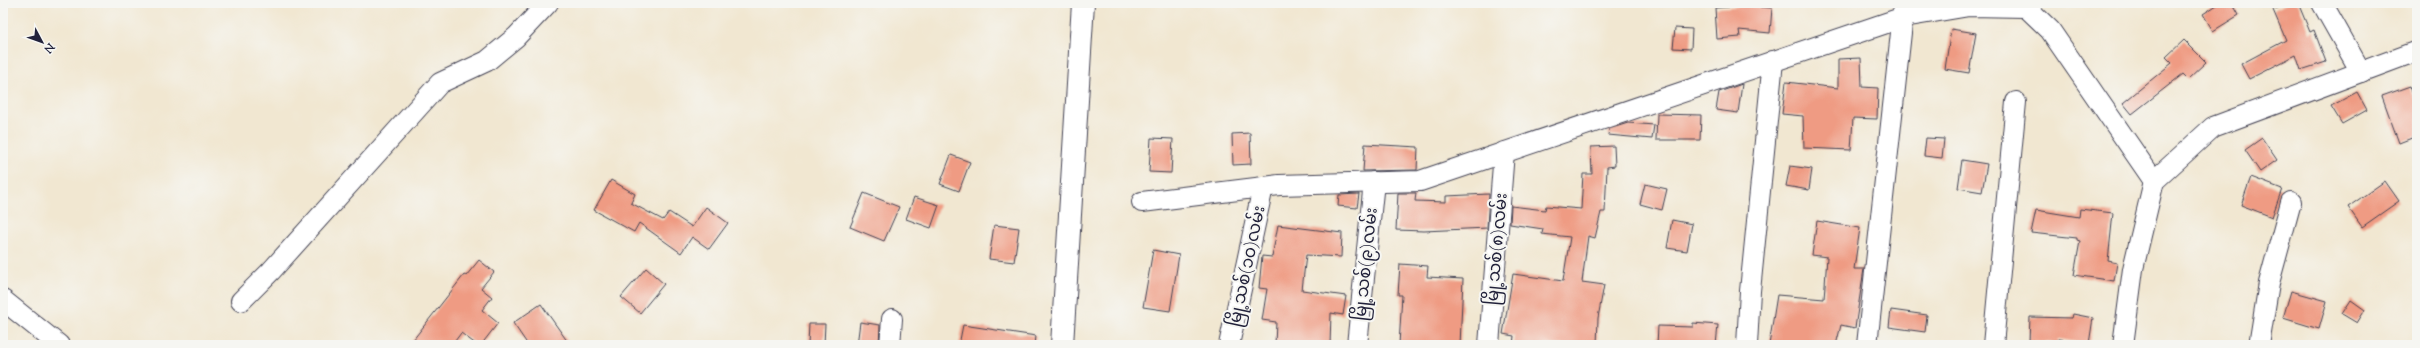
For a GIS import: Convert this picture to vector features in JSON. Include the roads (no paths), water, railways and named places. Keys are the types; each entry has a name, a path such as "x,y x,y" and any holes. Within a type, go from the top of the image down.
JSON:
{"highway":[{"path":"1062,345 1084,3"}],"street":[{"path":"241,301 271,271 440,83 487,61 516,37 548,3"},
{"path":"2322,3 2361,72"},
{"path":"1142,202 1263,187 1420,181 1773,61 1904,10 1969,6 2026,7 2050,30 2154,181"},
{"path":"1867,345 1904,10"},
{"path":"2123,345 2133,269 2154,181 2213,127 2417,51"},
{"path":"1748,345 1750,291 1773,61"},
{"path":"1993,345 2016,102"},
{"name":"မြို့သစ်(၈)လမ်း","path":"1489,345 1504,152"},
{"name":"မြို့သစ်(၉)လမ်း","path":"1357,345 1374,182"},
{"name":"မြို့သစ်(၁၀)လမ်း","path":"1229,345 1263,187"},
{"path":"2258,345 2268,283 2291,202"},
{"path":"3,300 59,345"},
{"path":"890,345 892,318"}]}
